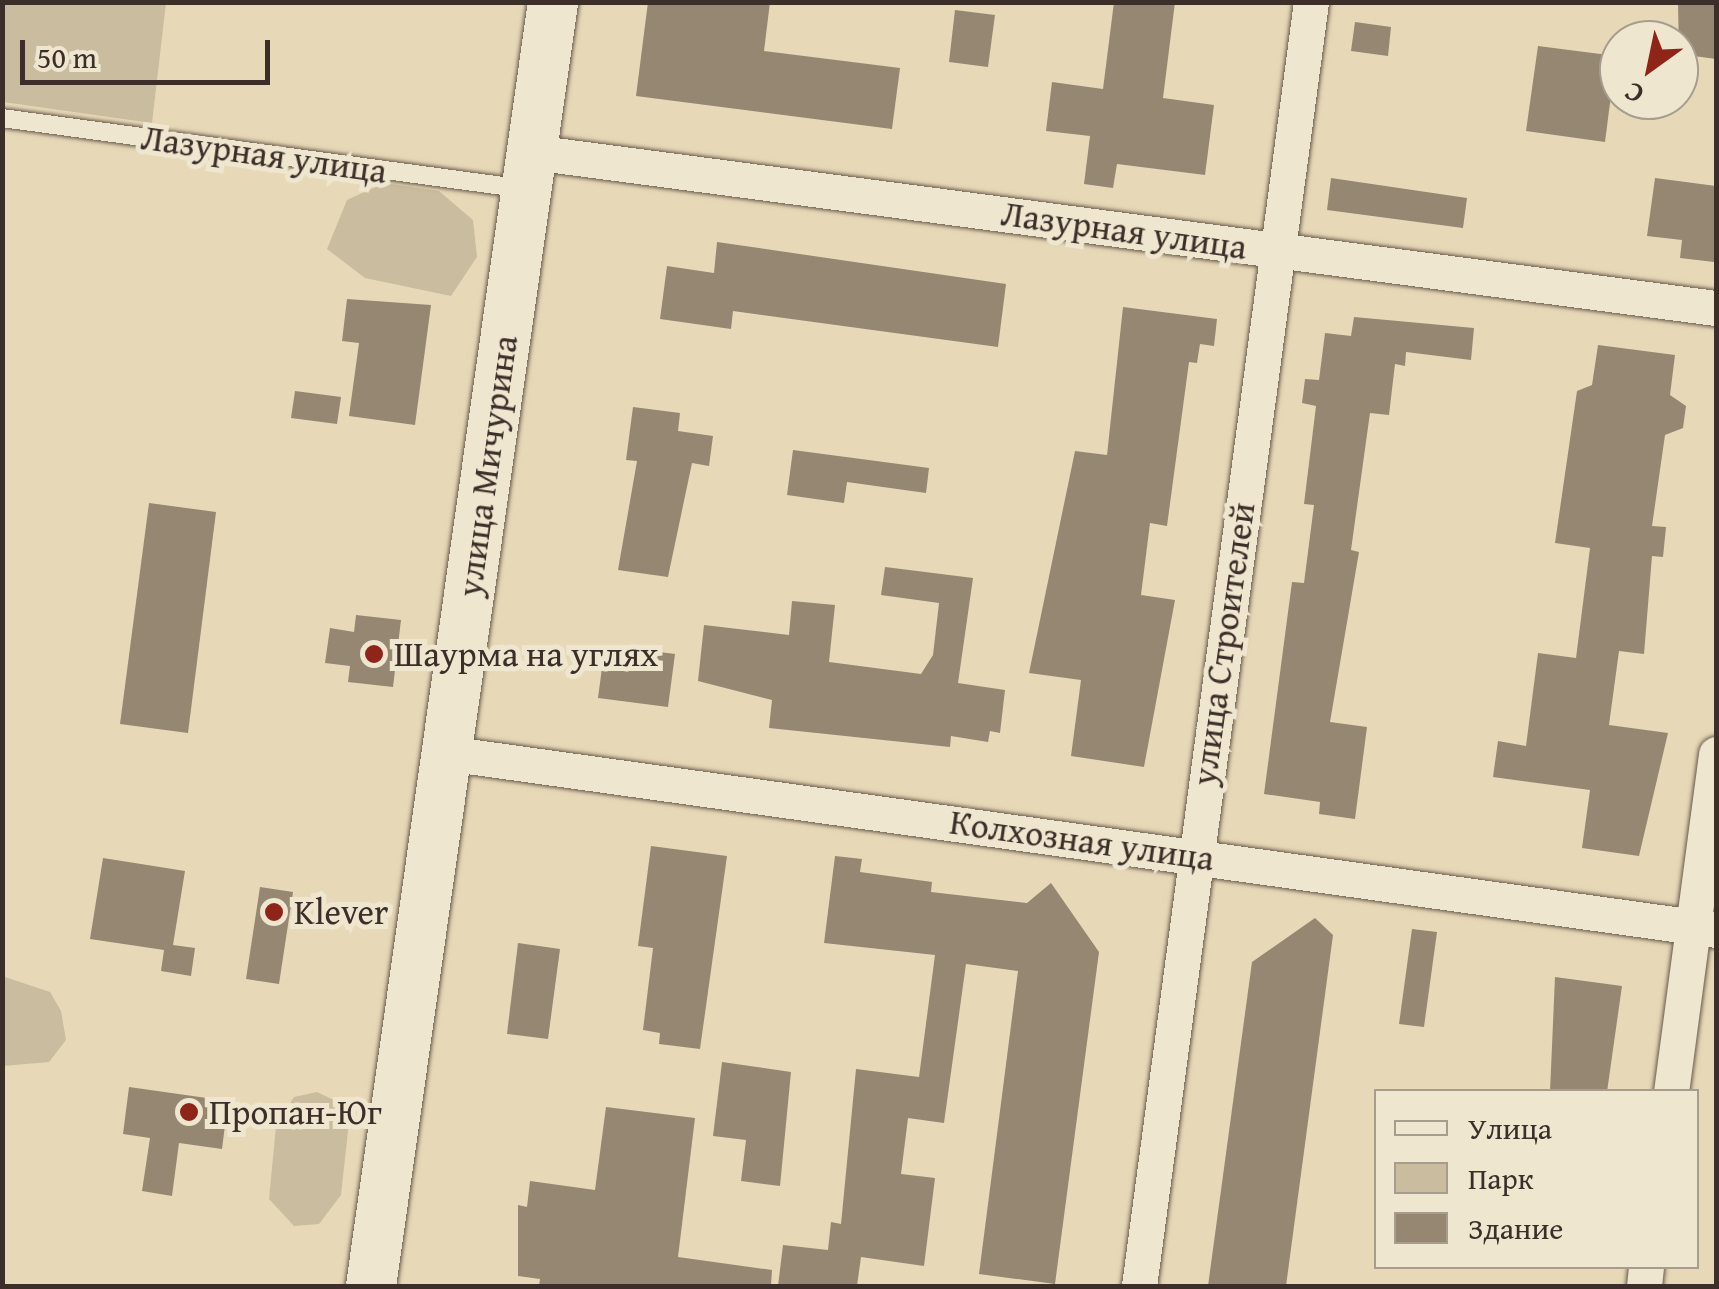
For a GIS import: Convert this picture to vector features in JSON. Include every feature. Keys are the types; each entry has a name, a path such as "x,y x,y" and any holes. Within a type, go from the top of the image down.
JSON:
{"street":[{"name":"улица Мичурина","path":"371,1286 553,2"},
{"name":"улица Строителей","path":"1139,1286 1311,2"},
{"name":"Лазурная улица","path":"529,170 1278,251 1716,308"},
{"name":"Колхозная улица","path":"446,752 1705,929"},
{"path":"1671,1089 1705,929 1716,754"}],"lane":[{"name":"Лазурная улица","path":"2,118 529,170"}],"green space":[{"path":"3,2 166,3 152,123 3,102"},
{"path":"384,183 439,191 473,220 477,257 451,296 365,278 327,249 347,200"},
{"path":"2,976 50,992 61,1011 66,1040 49,1062 3,1066"},
{"path":"317,1092 338,1102 349,1122 341,1195 319,1224 294,1226 269,1199 276,1126 294,1097"}],"building":[{"path":"648,2 770,2 764,51 900,68 892,129 636,96"},
{"path":"1114,2 1175,2 1163,98 1214,105 1205,175 1117,164 1113,188 1084,184 1090,136 1046,131 1052,82 1103,89"},
{"path":"1678,2 1716,2 1716,59 1699,57 1699,20 1678,20"},
{"path":"955,10 995,15 988,67 949,62"},
{"path":"1355,22 1391,27 1388,56 1351,51"},
{"path":"1538,46 1599,54 1599,120 1608,120 1605,142 1526,131"},
{"path":"1331,178 1467,198 1463,228 1327,210"},
{"path":"1655,178 1716,186 1714,262 1680,258 1682,240 1647,236"},
{"path":"717,242 1006,284 998,347 733,311 731,329 660,319 667,266 714,273"},
{"path":"347,299 431,305 415,425 349,416 359,343 342,341"},
{"path":"1123,307 1217,319 1214,346 1200,344 1197,363 1189,362 1167,526 1150,523 1141,595 1175,600 1144,767 1071,756 1081,680 1029,673 1075,451 1107,455"},
{"path":"1354,317 1474,328 1471,360 1406,352 1405,366 1395,364 1389,415 1370,413 1351,550 1359,552 1330,722 1367,727 1355,819 1319,814 1320,802 1264,794 1292,582 1304,583 1314,505 1304,504 1316,406 1302,403 1305,379 1319,380 1325,333 1351,336"},
{"path":"1598,345 1675,355 1670,395 1686,406 1683,428 1665,435 1652,526 1666,527 1663,557 1652,556 1644,654 1619,651 1609,725 1668,733 1639,856 1582,848 1590,790 1493,777 1498,741 1526,746 1538,653 1576,658 1590,548 1555,543 1577,391 1592,385"},
{"path":"295,391 341,397 337,424 291,418"},
{"path":"633,407 680,413 678,431 713,436 709,466 692,463 668,577 618,570 637,461 626,460"},
{"path":"793,450 929,468 926,493 847,482 844,503 787,495"},
{"path":"149,503 216,512 188,733 120,724"},
{"path":"885,567 973,578 958,683 1005,690 1000,733 990,731 988,742 951,736 950,747 769,728 772,700 698,681 704,625 789,635 792,601 835,605 829,662 921,674 933,655 939,603 881,595"},
{"path":"356,615 401,620 393,687 348,682 350,666 325,663 330,628 354,632"},
{"path":"605,645 675,654 668,707 598,698"},
{"path":"651,846 727,856 700,1049 659,1044 660,1033 643,1030 653,948 638,946"},
{"path":"835,856 862,859 860,872 932,882 931,892 1027,903 1051,883 1099,952 1055,1284 979,1274 1018,971 966,964 944,1123 908,1118 901,1174 935,1178 924,1266 861,1257 857,1286 778,1286 783,1245 828,1250 831,1222 841,1224 856,1069 919,1077 935,955 824,943"},
{"path":"103,858 185,871 173,945 195,948 191,976 161,971 164,950 90,939"},
{"path":"260,887 293,892 279,984 246,979"},
{"path":"1315,918 1333,935 1286,1286 1208,1286 1252,962"},
{"path":"1412,929 1437,932 1424,1027 1399,1024"},
{"path":"518,943 560,949 548,1039 507,1034"},
{"path":"1555,977 1622,986 1607,1089 1550,1089"},
{"path":"722,1062 791,1072 780,1186 741,1181 746,1140 713,1136"},
{"path":"129,1087 228,1101 222,1149 179,1143 172,1196 142,1191 150,1138 123,1134"},
{"path":"606,1107 695,1118 678,1257 772,1270 771,1286 539,1286 540,1279 518,1276 518,1205 527,1207 530,1181 595,1190"}],"place":[{"name":"Шаурма на углях","path":"374,654"},
{"name":"Klever","path":"274,912"},
{"name":"Пропан-Юг","path":"189,1112"}]}
